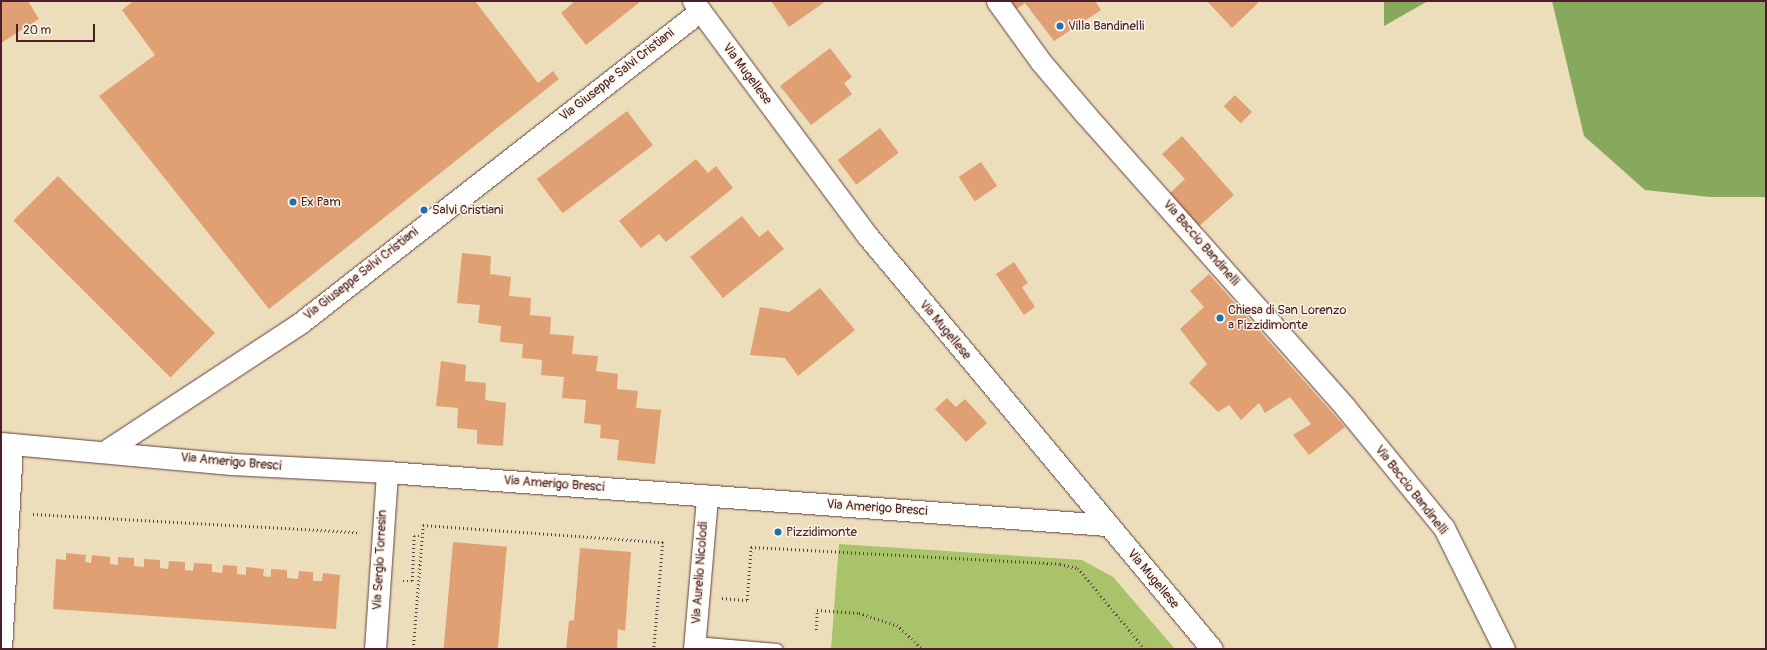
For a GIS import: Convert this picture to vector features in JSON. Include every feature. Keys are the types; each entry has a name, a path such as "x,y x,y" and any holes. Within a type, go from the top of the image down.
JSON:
{"street":[{"name":"Via Baccio Bandinelli","path":"998,1 1041,62 1086,115 1340,401 1444,528 1504,649"},
{"name":"Via Giuseppe Salvi Cristiani","path":"107,450 299,324 696,6"},
{"name":"Via Mugellese","path":"696,6 866,234 1107,525 1212,649"},
{"name":"Via Amerigo Bresci","path":"6,443 107,450 231,464 387,472 1107,525"},
{"path":"1,649 6,443"},
{"name":"Via Sergio Torresin","path":"375,649 387,472"},
{"name":"Via Aurelio Nicolodi","path":"694,646 707,496"}],"lane":[{"path":"694,646 776,649"}],"path":[{"path":"33,514 366,532"},
{"path":"413,649 423,526 663,542 654,649"},
{"path":"722,598 747,600 751,547 1060,564 1078,568 1145,649"},
{"path":"816,630 817,610 859,613 897,625 923,649"}],"green space":[{"path":"1384,1 1428,1 1384,26"},
{"path":"1552,1 1766,1 1766,197 1710,197 1645,190 1584,136"},
{"path":"839,544 1082,560 1113,577 1175,649 831,649"}],"building":[{"path":"1,1 28,1 39,19 1,43"},
{"name":"Ex Pam","path":"133,1 475,1 538,83 553,71 559,79 269,309 99,96 155,55 122,10"},
{"path":"575,1 641,1 586,45 561,13"},
{"path":"771,1 826,1 789,27"},
{"name":"Villa Bandinelli","path":"1008,1 1095,1 1101,10 1054,41 1025,3 1015,10"},
{"path":"1207,1 1260,1 1232,28"},
{"path":"830,48 852,77 844,83 852,94 811,125 780,86"},
{"path":"1235,95 1252,112 1241,123 1224,106"},
{"path":"627,111 653,145 563,213 537,179"},
{"path":"880,128 899,153 856,185 838,160"},
{"path":"1182,136 1234,195 1197,228 1168,195 1185,179 1162,154"},
{"path":"696,159 708,173 716,166 733,188 666,242 659,234 641,248 619,221"},
{"path":"981,162 997,186 975,201 959,177"},
{"path":"58,176 215,333 170,378 13,221"},
{"path":"742,216 759,237 768,230 784,249 723,298 690,257"},
{"path":"462,253 491,256 490,274 511,277 509,296 531,298 530,315 551,317 550,334 574,336 572,354 598,356 596,371 618,374 617,389 638,391 636,408 661,410 655,464 617,460 619,440 600,438 601,425 584,423 586,400 562,398 564,377 541,375 542,360 522,358 523,344 500,342 501,326 478,323 480,305 457,303"},
{"path":"1014,262 1028,283 1022,287 1035,307 1024,315 996,274"},
{"path":"1209,274 1345,427 1309,455 1293,435 1311,424 1290,397 1265,413 1259,403 1241,420 1229,405 1218,412 1189,383 1207,364 1180,329 1204,307 1190,291"},
{"path":"820,288 855,330 798,376 785,358 750,355 760,307 789,312"},
{"path":"441,361 466,365 465,381 486,383 485,400 506,403 503,446 477,444 477,430 457,428 458,408 436,406"},
{"path":"947,398 956,407 965,399 987,423 966,442 935,409"},
{"path":"453,542 507,547 498,649 444,649"},
{"path":"580,548 631,552 625,631 618,629 617,649 566,649 569,621 574,620"},
{"path":"66,553 86,555 85,562 91,563 92,555 110,557 110,564 118,565 118,557 134,558 134,566 144,567 144,559 160,560 160,568 168,569 169,561 185,562 185,570 193,571 194,563 212,564 212,572 222,573 223,565 237,566 237,574 246,575 246,567 264,569 263,576 271,577 271,569 287,570 287,578 298,579 299,571 313,572 313,581 322,581 323,573 340,575 336,629 53,609 56,559 66,560"}],"place":[{"name":"Villa Bandinelli","path":"1060,26"},
{"name":"Ex Pam","path":"293,202"},
{"name":"Salvi Cristiani","path":"424,210"},
{"name":"Chiesa di San Lorenzo a Pizzidimonte","path":"1220,318"},
{"name":"Pizzidimonte","path":"778,532"}]}
